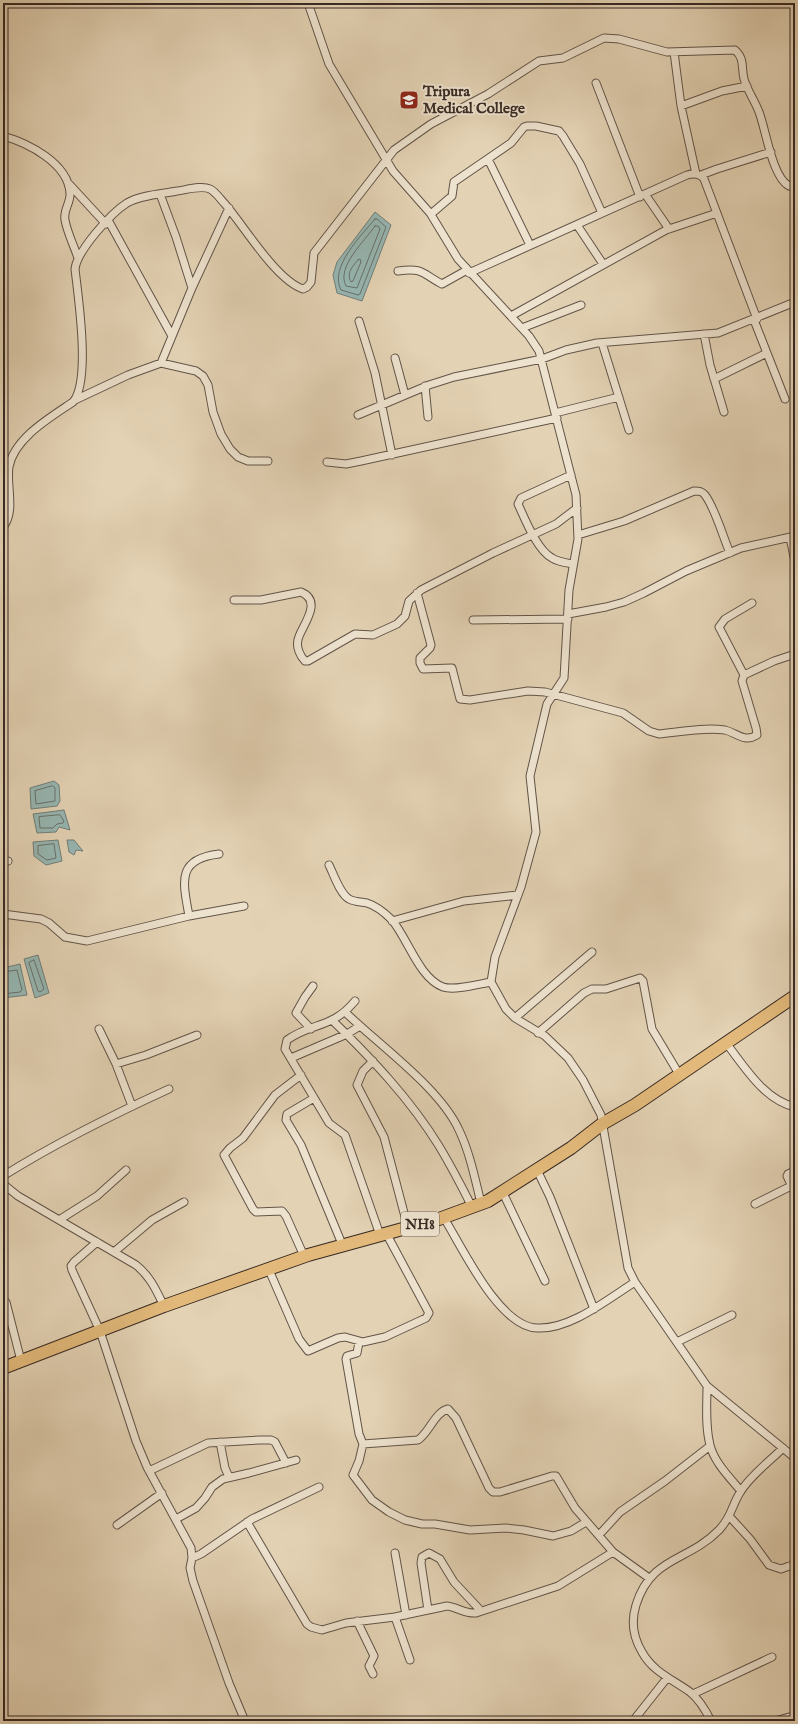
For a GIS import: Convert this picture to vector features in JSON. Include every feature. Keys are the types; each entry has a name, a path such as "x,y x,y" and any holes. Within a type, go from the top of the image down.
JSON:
{"highway":[{"name":"NH8","path":"3,1368 164,1306 269,1270 304,1256 342,1244 444,1218 503,1193 602,1124 635,1105 795,996"}],"street":[{"path":"308,3 329,64 393,171 431,214 458,259 468,272 511,316 536,346 542,359 578,508 578,536 569,590 564,678 544,711 530,776 536,832 529,861 518,895 495,958 491,982 506,1009 515,1018 538,1032 558,1048 576,1068 597,1107 602,1124 628,1268 635,1282 707,1386 783,1448 794,1454"},
{"path":"75,400 82,370 83,345 75,269 78,258 107,222 127,203 160,194 196,189 210,189 228,208 272,263 289,281 303,288 308,287 311,282 314,253 362,192 385,158 394,150 431,124 488,94 539,61 563,58 604,38 619,39 667,52 735,50 742,60 743,74 762,119 771,152 782,181 789,186 795,184"},
{"path":"674,52 681,106 698,175 717,213 785,399"},
{"path":"596,83 643,196 669,229"},
{"path":"681,106 722,91 747,86"},
{"path":"431,214 452,196 454,182 511,143 527,126 559,131 580,164 602,213"},
{"path":"3,136 33,147 59,169 67,183 71,195 65,219 78,258"},
{"path":"398,271 420,270 442,284 643,196 687,175 698,175 771,152"},
{"path":"488,159 530,245"},
{"path":"67,183 107,222 172,336"},
{"path":"160,194 176,237 192,288"},
{"path":"161,363 192,288 228,208"},
{"path":"511,316 669,229 717,213"},
{"path":"577,224 603,264"},
{"path":"358,416 405,394 454,377 542,359 566,350 602,343 724,331 795,302"},
{"path":"522,328 581,305"},
{"path":"359,321 369,349 392,455"},
{"path":"704,334 714,379 724,412"},
{"path":"602,343 629,430"},
{"path":"714,379 767,353"},
{"path":"395,358 405,394"},
{"path":"3,527 7,523 8,514 9,466 16,450 27,436 75,400 128,375 161,363 196,371 203,376 208,386 213,412 221,434 230,449 238,457 248,461 268,461"},
{"path":"425,386 428,417"},
{"path":"327,462 346,464 392,455 556,416 619,397"},
{"path":"571,475 518,500 518,504 533,534 548,556 573,564"},
{"path":"578,536 624,520 694,491 700,491 705,494 730,553"},
{"path":"234,600 261,600 301,592 306,594 309,598 310,614 297,639 301,657 305,661 308,661 355,634 373,635 397,624 403,620 408,610 409,601 417,593 453,573 556,524 563,520 570,512 578,508"},
{"path":"473,620 568,616 602,608 624,602 644,594 686,571 741,548 792,536 795,562"},
{"path":"417,593 431,645 420,658 420,663 423,669 430,670 452,668 460,700 528,692 545,692 623,713 649,731 658,734 726,730 741,738 751,738 757,735 756,728 742,681 744,675 719,627 725,619 752,603"},
{"path":"744,675 767,664 795,654"},
{"path":"189,916 184,884 187,869 197,859 203,856 219,854"},
{"path":"329,865 345,895 350,899 379,908 392,921 425,972 435,983 444,988 451,988 491,982"},
{"path":"392,921 464,901 518,895"},
{"path":"3,914 41,919 49,923 65,938 87,941 189,916 244,906"},
{"path":"515,1018 592,952"},
{"path":"538,1032 584,993 592,989 606,989 640,978 643,981 652,1029 679,1074"},
{"path":"311,1029 296,1013 304,997 313,986"},
{"path":"269,1270 299,1339 308,1351 338,1338 345,1337 358,1342 370,1341 397,1333 428,1316 425,1305 383,1234 345,1135 329,1123 285,1049 287,1040 294,1035 333,1021 345,1012 355,1001"},
{"path":"345,1012 413,1074 449,1112 460,1131 477,1205"},
{"path":"333,1021 373,1061 412,1107 439,1145 477,1205"},
{"path":"291,1058 347,1034 360,1026"},
{"path":"99,1029 116,1064 132,1106"},
{"path":"116,1064 146,1055 197,1035"},
{"path":"726,1043 759,1084 780,1102 795,1107"},
{"path":"373,1061 363,1071 357,1085 384,1137 408,1228"},
{"path":"301,1075 275,1096 243,1138 230,1148 224,1155 253,1209 256,1212 282,1211 286,1216 304,1256"},
{"path":"3,1176 36,1156 132,1106 169,1089"},
{"path":"314,1098 287,1114 286,1120 301,1145 342,1244"},
{"path":"59,1220 97,1196 126,1170"},
{"path":"538,1170 594,1309"},
{"path":"795,1171 787,1176 795,1193"},
{"path":"3,1184 18,1196 136,1265 145,1272 164,1306"},
{"path":"755,1204 791,1186"},
{"path":"503,1193 545,1281"},
{"path":"114,1252 152,1220 184,1202"},
{"path":"444,1218 485,1286 499,1306 512,1318 523,1325 536,1328 550,1327 572,1320 594,1309 635,1282"},
{"path":"98,1242 71,1266 100,1331 136,1441 149,1471 176,1519 190,1548 192,1558 190,1568 193,1581 229,1683 245,1721"},
{"path":"6,1302 21,1361"},
{"path":"677,1342 732,1315"},
{"path":"358,1342 357,1353 347,1356 346,1359 359,1434 363,1444 359,1462 353,1475 372,1500 389,1512 405,1520 470,1530 506,1528 553,1536 571,1531 586,1522"},
{"path":"707,1386 707,1428 710,1446 716,1459 741,1491"},
{"path":"363,1444 418,1440 423,1437 439,1415 444,1410 448,1410 456,1418 489,1488 493,1492 500,1492 556,1476 586,1522 600,1535 613,1552 649,1578"},
{"path":"149,1471 197,1447 208,1443 220,1442 271,1440 278,1447 286,1463"},
{"path":"220,1442 225,1468 229,1477"},
{"path":"600,1535 620,1512 665,1481 710,1446"},
{"path":"711,1721 700,1702 693,1694 666,1678 648,1661 636,1641 633,1627 635,1610 639,1596 649,1578 664,1565 712,1536 730,1517 741,1491 783,1448"},
{"path":"176,1519 196,1508 212,1487 229,1477 296,1460"},
{"path":"192,1558 201,1554 247,1522 319,1487"},
{"path":"117,1525 162,1493"},
{"path":"730,1517 750,1539 769,1565 774,1568 786,1568 795,1561"},
{"path":"247,1522 307,1624 310,1627 322,1630 357,1621 395,1617 446,1606 470,1614 558,1586 613,1552"},
{"path":"395,1552 406,1615"},
{"path":"428,1610 421,1564 422,1557 429,1553 440,1559 454,1582 481,1611"},
{"path":"395,1617 410,1660"},
{"path":"357,1621 374,1656 368,1666 373,1674"},
{"path":"693,1694 772,1657"},
{"path":"633,1721 666,1678"},
{"path":"775,1721 789,1717"}],"water":[{"path":"375,212 391,225 362,301 337,293 333,275 337,262"},
{"path":"54,781 59,785 60,801 57,806 31,809 30,788"},
{"path":"64,810 70,830 59,827 56,832 37,833 33,814"},
{"path":"58,840 62,861 46,865 34,856 33,842"},
{"path":"67,840 74,840 83,851 76,850 74,855 69,852"},
{"path":"38,955 49,993 35,998 24,959"},
{"path":"20,964 27,995 3,998 3,968"}],"place":[{"name":"Tripura Medical College","path":"409,100"}]}
